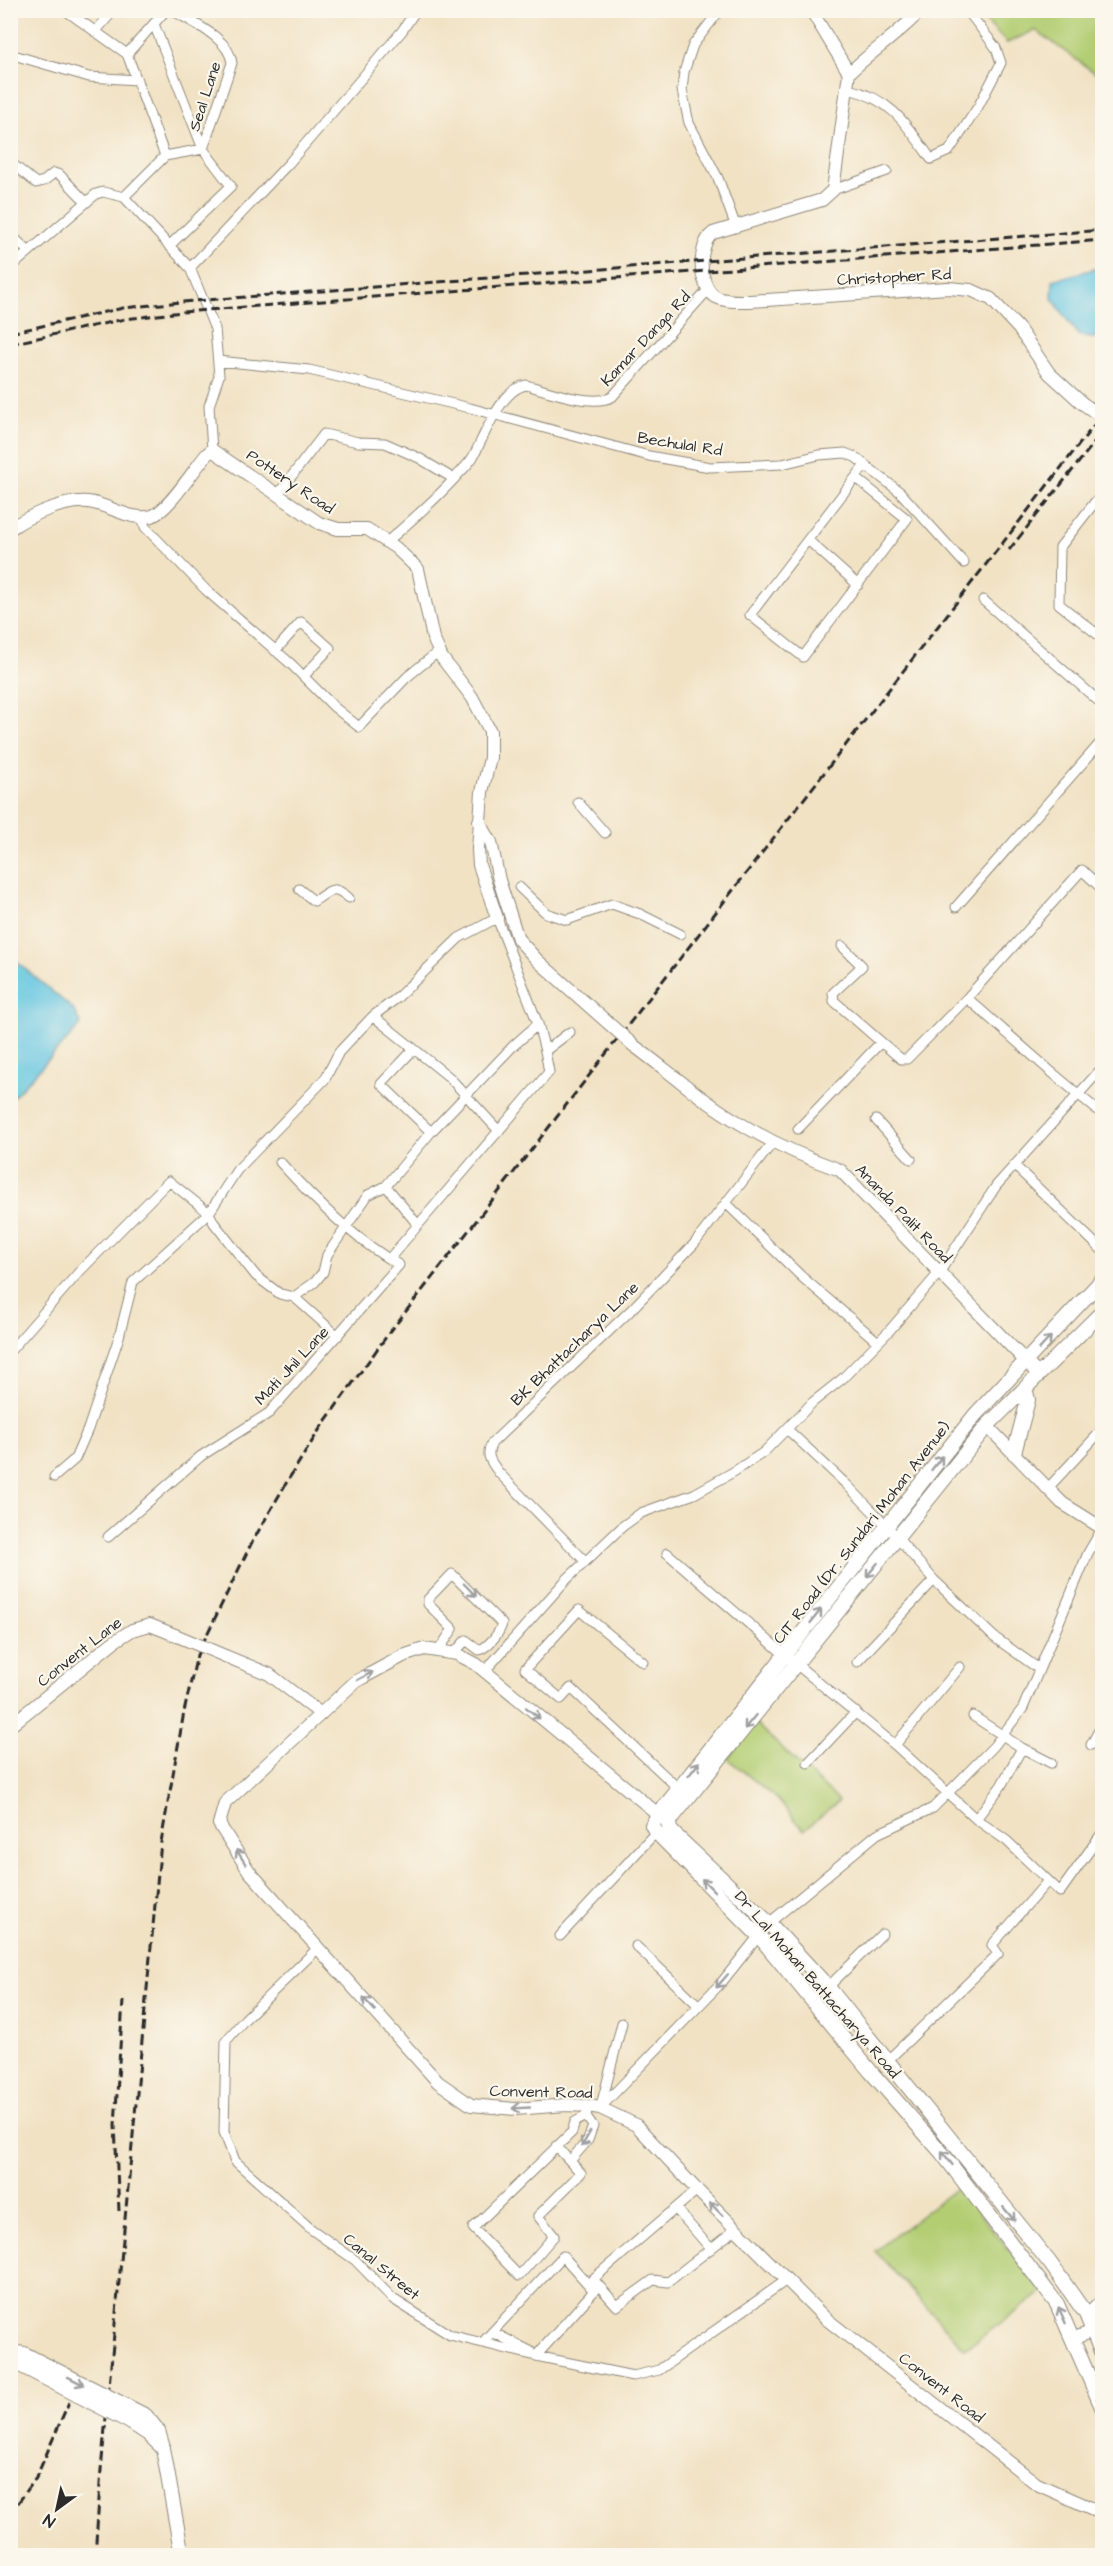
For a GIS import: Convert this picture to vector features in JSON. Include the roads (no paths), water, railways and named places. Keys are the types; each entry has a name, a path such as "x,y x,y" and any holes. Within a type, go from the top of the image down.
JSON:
{"main road":[{"name":"CIT Road (Dr. Sundari Mohan Avenue)","path":"663,1819 678,1788 975,1415 1027,1363 1102,1280"},
{"name":"CIT Road (Dr. Sundari Mohan Avenue)","path":"663,1819 796,1664 987,1426 1102,1312"},
{"path":"1014,1453 1028,1400 1025,1388"},
{"path":"656,1832 652,1825 663,1819"},
{"name":"Dr Lal Mohan Battacharya Road","path":"663,1819 670,1831 769,1923 828,1987 1050,2263 1086,2314 1098,2335 1102,2354"},
{"name":"Dr Lal Mohan Battacharya Road","path":"656,1832 759,1936 871,2072 942,2153 1057,2304 1102,2407"},
{"path":"16,2357 130,2422 163,2448 182,2556"}],"street":[{"path":"65,10 127,54 165,156 124,197"},
{"path":"95,32 114,10"},
{"path":"127,54 166,10"},
{"name":"Seal Lane","path":"172,10 219,40 231,54 232,63 203,149"},
{"path":"190,268 289,163 402,31 416,10"},
{"path":"720,10 693,45 684,72 682,90 689,123 718,178 736,226"},
{"path":"811,10 849,73 833,190"},
{"path":"849,73 871,51 905,28 921,10"},
{"path":"848,89 867,94 890,107 931,159 949,151 978,107 1001,63 996,48 967,10"},
{"name":"Seal Lane","path":"154,24 203,149 231,186 169,246"},
{"path":"11,55 89,76 137,80"},
{"name":"Seal Lane","path":"165,156 203,149"},
{"path":"10,162 36,183 44,181 54,173 60,175 86,202"},
{"path":"708,290 701,263 704,242 713,233 822,200 833,190 886,171"},
{"path":"10,268 100,192 124,197 190,268 215,329 219,376 209,406 212,450 158,512 152,516 142,517 87,502 51,508 10,529"},
{"path":"10,234 29,252"},
{"name":"Christopher Rd","path":"708,290 719,298 750,301 948,288 971,290 991,299 1019,328 1049,373 1082,404 1102,417"},
{"name":"Kamar Danga Rd","path":"388,542 433,502 471,460 495,415 510,393 520,386 526,386 567,397 605,400 612,397 708,290"},
{"name":"Bechulal Rd","path":"218,361 309,370 495,415 649,456 710,467 782,464 819,455 844,453 855,457 900,492 964,563"},
{"path":"278,494 324,434 358,442 385,443 419,458 454,478"},
{"name":"Pottery Road","path":"212,450 329,527 367,529 388,542 418,569 428,620 439,651 472,697 490,731 490,758 479,820 479,865 497,918"},
{"path":"856,478 907,519 803,657 750,615 866,465"},
{"path":"1102,509 1095,502 1060,547 1059,604 1097,634 1102,628"},
{"path":"142,517 145,527 206,590 359,727 407,677 439,651"},
{"path":"809,541 858,585"},
{"path":"983,600 1102,704"},
{"path":"275,651 302,622 330,648 304,676"},
{"path":"956,907 1102,741"},
{"path":"578,802 605,834"},
{"name":"Ananda Palit Road","path":"479,820 491,842 499,880 518,939 538,962 633,1045 714,1106 748,1129 813,1160 840,1170 1039,1375"},
{"path":"842,946 862,966 833,993 834,1000 901,1059 907,1059 967,998 1082,870 1102,889"},
{"path":"519,887 546,913 567,920 612,904 640,914 680,934"},
{"path":"299,889 314,901 334,888 339,889 349,898"},
{"path":"54,1477 75,1459 88,1429 119,1337 133,1282 209,1213 237,1170 326,1079 339,1052 373,1016 397,998 459,938 497,918 538,1024 549,1072 389,1259 310,1195 280,1162"},
{"path":"967,998 1102,1114"},
{"path":"373,1016 449,1077 499,1131"},
{"path":"294,1297 315,1282 323,1272 327,1255 368,1195 386,1186 431,1132 513,1046 538,1024"},
{"path":"545,1051 570,1032"},
{"path":"798,1129 881,1042"},
{"path":"414,1049 381,1084 431,1132"},
{"path":"484,1672 606,1540 641,1513 694,1494 764,1452 813,1402 842,1379 939,1273 996,1186 1102,1068"},
{"path":"876,1120 911,1159"},
{"name":"BK Bhattacharya Lane","path":"585,1561 499,1473 488,1460 488,1450 492,1443 630,1311 694,1244 774,1141"},
{"path":"1014,1165 1102,1250"},
{"path":"10,1351 87,1264 169,1181 209,1213 214,1223 255,1276 280,1294 294,1297 338,1336"},
{"path":"386,1186 418,1225"},
{"path":"726,1203 802,1277 878,1342"},
{"name":"Mati Jhil Lane","path":"108,1537 201,1456 269,1413 399,1265 389,1259"},
{"path":"556,2146 581,2174 538,2216 554,2236 519,2276 473,2228 556,2146 572,2132 575,2122 591,2110 699,2006 722,1982 769,1923 877,1833 933,1808 1002,1735 1023,1708 1088,1553 1102,1529 1062,1503 987,1426"},
{"path":"788,1430 887,1526 934,1580 994,1637 1039,1669"},
{"path":"1048,1488 1102,1430"},
{"path":"667,1552 785,1655 895,1745 976,1819 1007,1841 1047,1882 1060,1892 1102,1833"},
{"path":"452,1574 502,1624 501,1629 484,1648 479,1650 453,1629 428,1604 430,1595 452,1574"},
{"path":"856,1662 934,1580"},
{"path":"643,1662 579,1610 525,1669 561,1699 571,1688 678,1788"},
{"name":"Convent Lane","path":"10,1726 132,1629 150,1625 269,1674 321,1714"},
{"path":"438,1650 453,1629"},
{"path":"454,1653 466,1640"},
{"name":"Convent Road","path":"663,1819 476,1664 454,1653 424,1650 403,1656 356,1682 225,1803 219,1824 249,1871 438,2082 471,2105 515,2109 566,2105 591,2110 636,2125 697,2190 825,2318 1037,2484 1102,2513"},
{"path":"895,1745 960,1667"},
{"path":"808,1764 856,1712"},
{"path":"973,1716 1022,1748 1051,1763"},
{"path":"1091,1745 1102,1725"},
{"path":"976,1819 1001,1786 1022,1748"},
{"path":"560,1936 656,1832"},
{"path":"887,2061 998,1954 992,1945 1047,1882"},
{"path":"828,1987 882,1934"},
{"path":"636,1946 699,2006"},
{"name":"Canal Street","path":"318,1948 245,2019 226,2041 224,2133 235,2161 311,2229 355,2260 393,2299 450,2335 633,2376 658,2370 788,2279"},
{"path":"570,2161 588,2140 593,2126 591,2110 622,2024"},
{"path":"697,2190 593,2279 617,2306 653,2280 668,2282 736,2229"},
{"path":"676,2209 711,2249"},
{"path":"482,2343 492,2332 563,2256 594,2292 536,2355 492,2332"},
{"path":"1086,2314 1102,2299"},
{"path":"1072,2339 1098,2335"}],"water":[{"path":"1102,267 1102,337 1090,338 1078,335 1052,298 1053,280"},
{"path":"11,957 73,1009 81,1025 11,1099"}],"railway":[{"path":"10,333 123,308 181,302 1102,230"},
{"path":"10,344 125,319 182,312 1102,240"},
{"path":"95,2556 101,2470 161,1842 184,1712 197,1655 251,1544 288,1480 321,1427 386,1337 1102,415"},
{"path":"1009,550 1102,433"},
{"path":"119,2211 115,2125 123,2001"},
{"path":"10,2514 36,2478 69,2402"}]}
